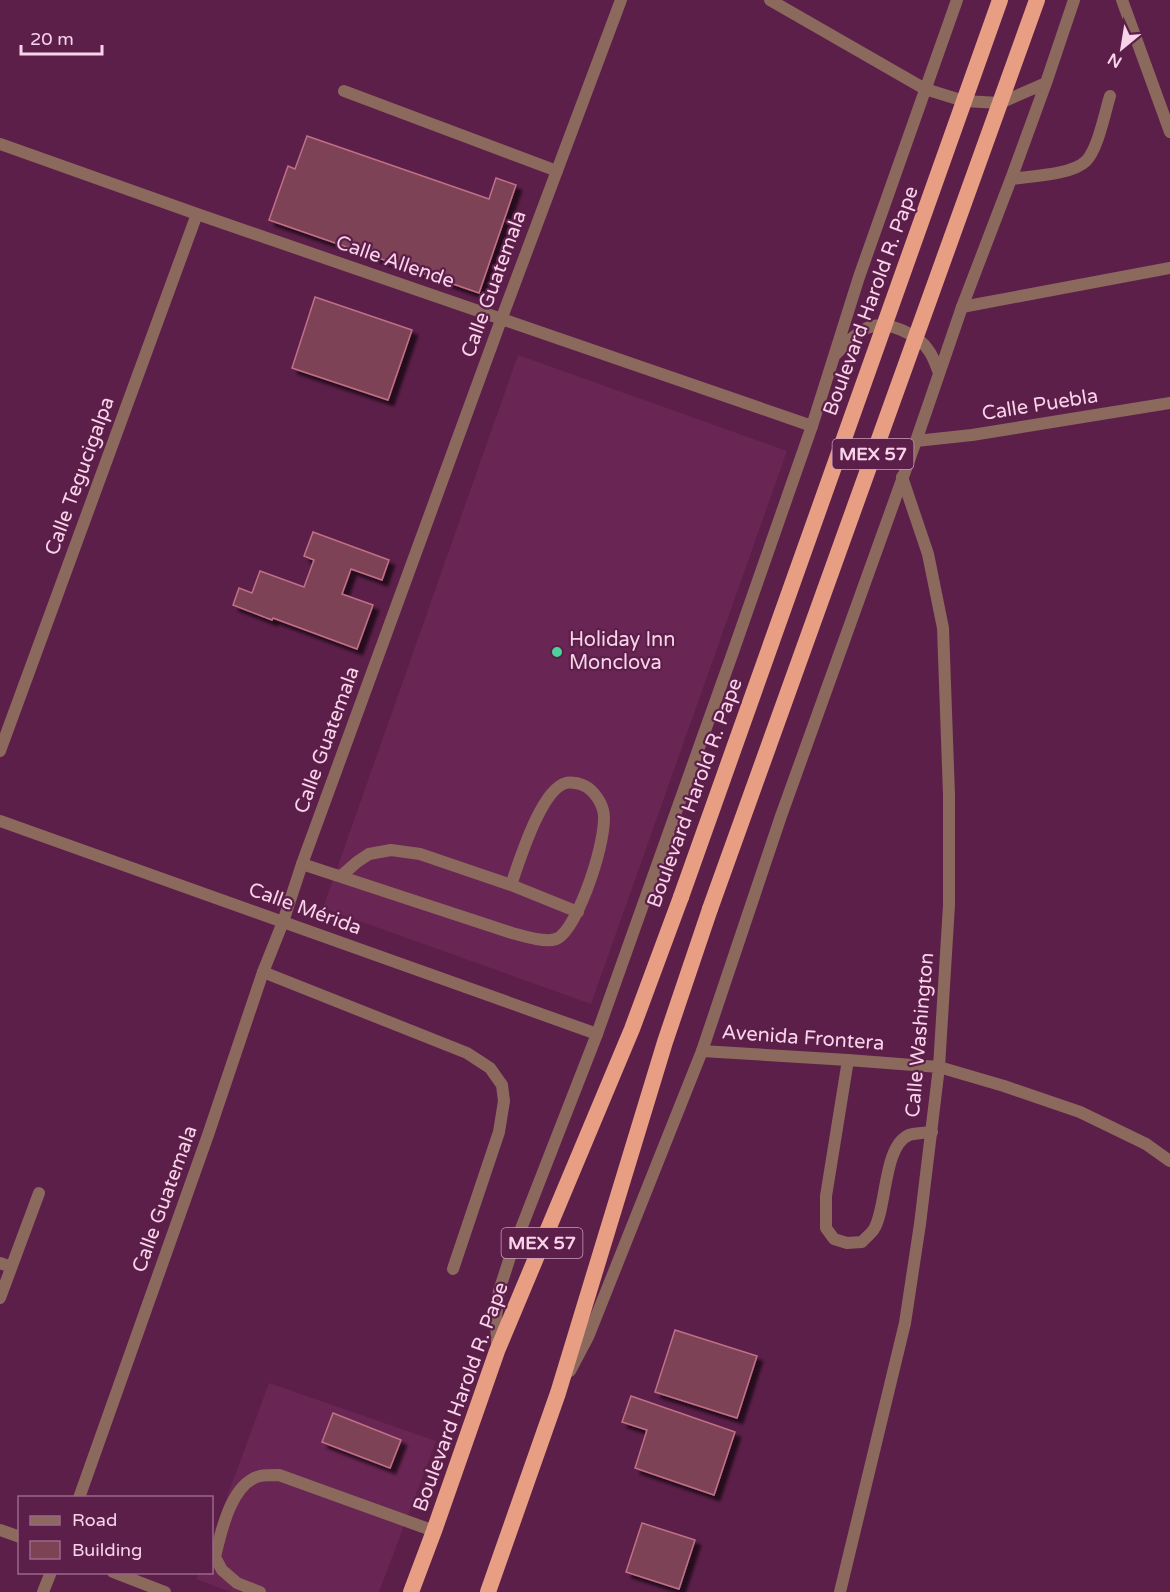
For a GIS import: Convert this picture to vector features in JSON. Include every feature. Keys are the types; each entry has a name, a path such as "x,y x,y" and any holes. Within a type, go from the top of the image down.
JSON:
{"highway":[{"name":"Boulevard Harold R. Pape","path":"411,1592 497,1351 632,1029 681,897 1000,0"},
{"name":"MEX 57","path":"488,1592 558,1393 665,1042 710,909 1037,0"}],"street":[{"name":"Calle Guatemala","path":"79,1496 302,864 621,0"},
{"path":"770,0 925,89 964,101 1000,103 1046,83"},
{"path":"497,1351 497,1309 499,1291 506,1268 597,1034 812,426 859,277 957,0"},
{"path":"558,1393 588,1337 702,1051 781,816 1074,0"},
{"path":"1122,0 1170,132"},
{"path":"344,91 557,171"},
{"path":"1011,179 1070,171 1080,166 1094,150 1110,96"},
{"name":"Calle Allende","path":"0,144 501,320 812,426"},
{"name":"Calle Tegucigalpa","path":"0,751 197,214"},
{"path":"962,307 1170,268"},
{"path":"834,356 854,336 869,327 894,327 917,338 929,351 939,373"},
{"name":"Calle Puebla","path":"916,441 972,435 1170,404"},
{"name":"Calle Washington","path":"840,1592 905,1323 920,1224 939,1067 950,905 943,628 928,554 902,477"},
{"path":"302,864 512,933 555,940 565,934 578,912 601,847 604,811 594,793 580,784 566,783 553,791 530,832 511,885"},
{"name":"Calle Mérida","path":"0,821 597,1034"},
{"path":"341,876 369,854 391,850 420,854 511,885 578,912"},
{"path":"263,972 467,1053 490,1068 502,1085 504,1101 499,1132 453,1269"},
{"name":"Avenida Frontera","path":"702,1051 939,1067 1080,1112 1146,1143 1170,1161"},
{"path":"848,1060 826,1196 826,1228 834,1239 847,1243 861,1242 875,1228 893,1155 900,1141 909,1135 932,1132"},
{"path":"0,1298 6,1265 39,1194"},
{"path":"260,1592 237,1583 222,1570 215,1557 225,1517 244,1484 259,1476 279,1475 434,1531"},
{"path":"0,1530 18,1536"},
{"path":"43,1592 50,1574"},
{"path":"118,1574 165,1592"}],"shaded area":[{"path":"518,355 787,451 591,1004 323,908"},
{"path":"269,1383 436,1441 379,1592 231,1592 196,1579 198,1574 213,1574 213,1535"}],"building":[{"path":"307,136 489,199 496,178 516,185 479,293 269,220 288,166 295,169"},
{"path":"315,297 412,330 388,400 292,368"},
{"path":"313,532 389,560 382,580 351,569 342,594 373,605 357,649 233,605 239,588 252,593 260,571 304,587 314,560 304,556"},
{"path":"675,1330 757,1356 737,1418 655,1392"},
{"path":"631,1396 735,1432 714,1495 635,1468 647,1430 622,1422"},
{"path":"333,1413 401,1440 390,1468 322,1442"},
{"path":"642,1523 695,1540 679,1589 626,1572"}],"place":[{"name":"Holiday Inn Monclova","path":"557,652"}]}
